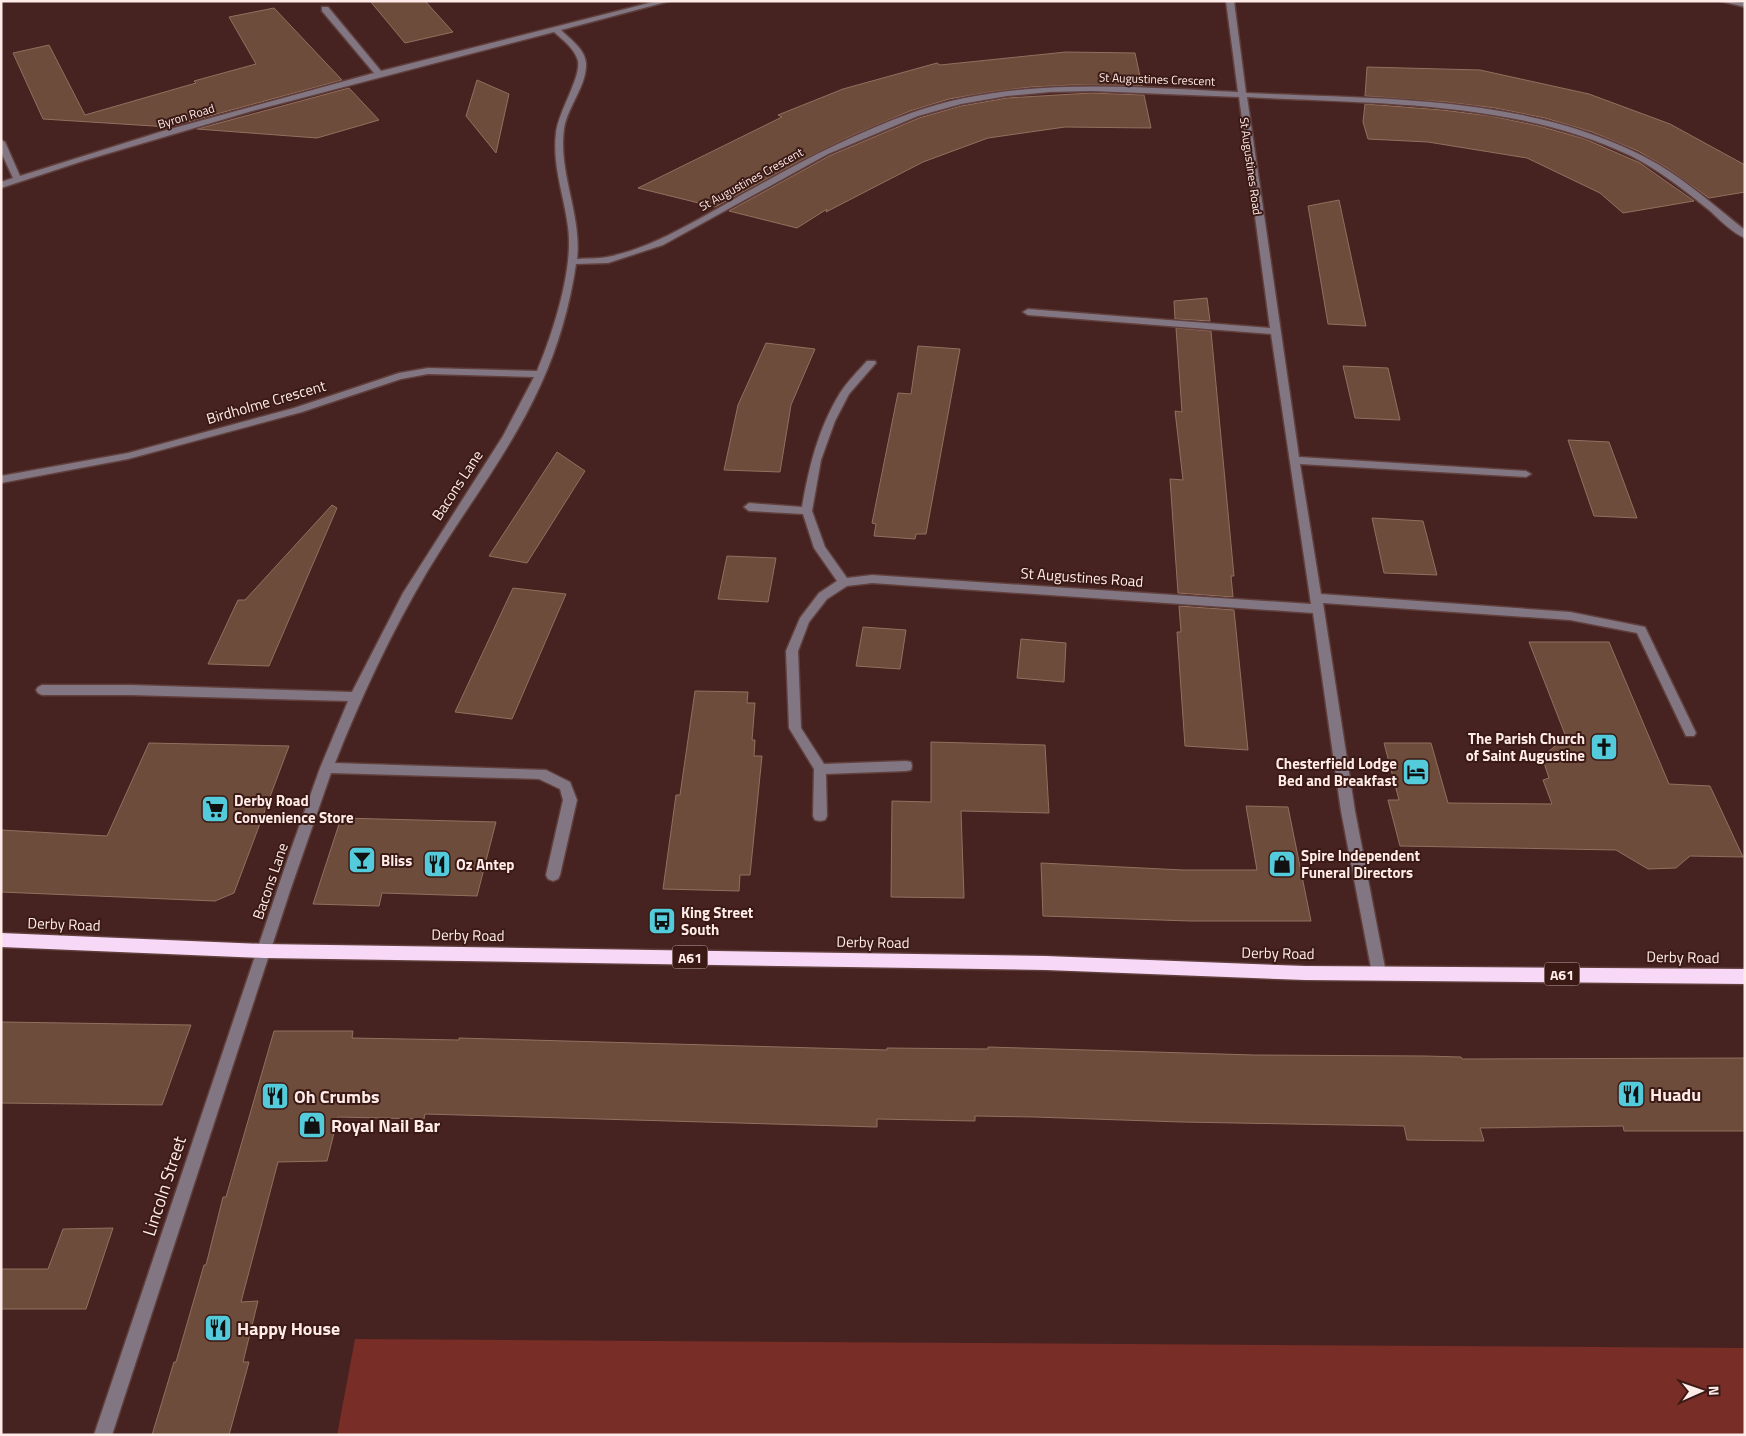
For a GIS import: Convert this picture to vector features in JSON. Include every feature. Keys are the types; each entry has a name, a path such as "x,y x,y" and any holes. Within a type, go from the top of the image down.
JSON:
{"highway":[{"name":"Derby Road","path":"1,940 264,950 1036,963 1269,972 1745,977"}],"street":[{"name":"Byron Road","path":"1,185 231,115 379,74 667,1"},
{"name":"St Augustines Road","path":"1230,1 1241,95 1316,604 1348,811 1379,973"},
{"path":"1723,1 1745,5"},
{"path":"325,9 379,74"},
{"name":"Bacons Lane","path":"264,950 326,768 356,696 388,628 446,532 505,441 541,374 555,335 571,262 574,232 567,202 559,149 560,128 582,69 582,60 575,48 556,30"},
{"name":"St Augustines Crescent","path":"571,262 608,260 660,243 824,152 915,114 960,102 1050,90 1091,88 1461,108 1520,118 1563,128 1600,140 1634,155 1656,167 1688,189 1745,235"},
{"path":"1,142 18,180"},
{"path":"1028,312 1275,331"},
{"path":"820,816 820,769 795,728 792,651 804,621 823,596 844,582 820,548 808,511 816,460 830,421 845,393 871,363"},
{"name":"Birdholme Crescent","path":"1,480 128,456 298,410 399,376 428,371 541,374"},
{"path":"1294,460 1526,474"},
{"path":"749,507 808,511"},
{"name":"St Augustines Road","path":"844,582 872,579 1316,604"},
{"path":"1316,604 1570,616 1641,630 1690,733"},
{"path":"42,690 131,690 356,696"},
{"path":"820,769 906,766"},
{"path":"326,768 541,774 565,786 570,800 553,875"},
{"name":"Lincoln Street","path":"103,1435 264,950"}],"shaded area":[{"path":"355,1339 1745,1348 1745,1435 337,1435"}],"building":[{"path":"370,1 425,1 453,32 405,43"},
{"path":"274,8 342,80 169,127 43,119 13,53 49,45 85,115 256,64 229,17"},
{"path":"1066,52 1135,53 1142,86 1073,85 1031,87 949,99 910,111 853,135 796,163 715,207 638,188 782,117 778,115 843,89 937,63 940,65"},
{"path":"1367,67 1480,70 1589,94 1670,124 1745,165 1745,192 1709,198 1667,168 1638,151 1592,132 1545,118 1495,108 1446,102 1365,96"},
{"path":"477,80 509,94 496,153 466,116"},
{"path":"349,88 379,120 317,138 197,129"},
{"path":"1091,93 1144,95 1151,128 1065,127 988,138 923,162 826,212 827,209 797,228 729,211 829,156 919,118 961,106 1007,98"},
{"path":"1365,104 1491,116 1539,126 1585,139 1640,163 1694,201 1623,213 1600,193 1527,158 1428,142 1368,139 1363,122"},
{"path":"1339,200 1366,326 1328,324 1308,206"},
{"path":"1207,298 1210,321 1175,319 1174,301"},
{"path":"1176,328 1211,331 1234,576 1231,576 1233,597 1178,593 1170,479 1183,480 1175,411 1182,412"},
{"path":"766,343 815,349 791,405 780,472 724,470 738,405"},
{"path":"918,346 960,349 926,534 916,534 915,539 874,536 876,524 872,523 898,393 911,394"},
{"path":"1343,366 1388,368 1400,420 1355,418"},
{"path":"1568,440 1609,442 1637,518 1594,516"},
{"path":"557,452 585,471 527,563 489,556"},
{"path":"332,505 337,508 269,666 208,664 238,600 245,600"},
{"path":"1372,518 1423,521 1437,575 1384,573"},
{"path":"727,556 776,558 768,602 718,599"},
{"path":"513,588 566,594 512,719 455,712"},
{"path":"1179,606 1234,610 1248,750 1185,746 1177,632 1181,632"},
{"path":"863,627 906,630 900,669 856,666"},
{"path":"1021,639 1066,643 1064,682 1017,678"},
{"name":"The Parish Church of Saint Augustine","path":"1529,642 1609,642 1669,784 1710,786 1743,857 1690,856 1676,868 1648,869 1616,850 1400,846 1388,800 1399,800 1384,743 1431,743 1448,803 1552,804 1543,780 1549,778 1542,757 1566,737"},
{"path":"695,691 748,692 747,703 755,703 752,740 755,740 754,756 762,756 750,875 740,875 739,891 663,889 676,795 680,795"},
{"path":"931,742 1045,745 1049,813 961,811 964,898 891,897 892,801 931,802"},
{"name":"Derby Road Convenience Store","path":"149,743 289,746 234,893 215,901 1,892 1,830 107,836"},
{"path":"1246,806 1288,807 1311,921 1190,921 1043,916 1041,863 1183,870 1257,870"},
{"path":"341,818 496,822 477,896 382,893 379,906 313,904"},
{"path":"1,1022 191,1025 162,1105 1,1103"},
{"path":"274,1031 353,1031 352,1038 459,1040 459,1038 887,1050 887,1048 988,1049 988,1047 1254,1055 1425,1056 1461,1057 1462,1059 1745,1058 1745,1131 1624,1131 1623,1126 1480,1128 1484,1141 1407,1140 1404,1126 1034,1117 975,1116 975,1121 877,1119 877,1127 425,1114 424,1119 338,1117 327,1161 278,1162 241,1302 258,1301 243,1362 249,1362 229,1435 152,1435 174,1362 176,1362 204,1265 206,1265 223,1197 226,1197"},
{"path":"113,1228 86,1309 1,1309 1,1269 48,1269 63,1229"}],"place":[{"name":"The Parish Church of Saint Augustine","path":"1604,747"},
{"name":"Chesterfield Lodge Bed and Breakfast","path":"1416,772"},
{"name":"Derby Road Convenience Store","path":"215,809"},
{"name":"Bliss","path":"362,860"},
{"name":"Oz Antep","path":"437,864"},
{"name":"Spire Independent Funeral Directors","path":"1282,864"},
{"name":"King Street South","path":"662,921"},
{"name":"Huadu","path":"1631,1094"},
{"name":"Oh Crumbs","path":"275,1096"},
{"name":"Royal Nail Bar","path":"312,1125"},
{"name":"Happy House","path":"218,1328"}]}
